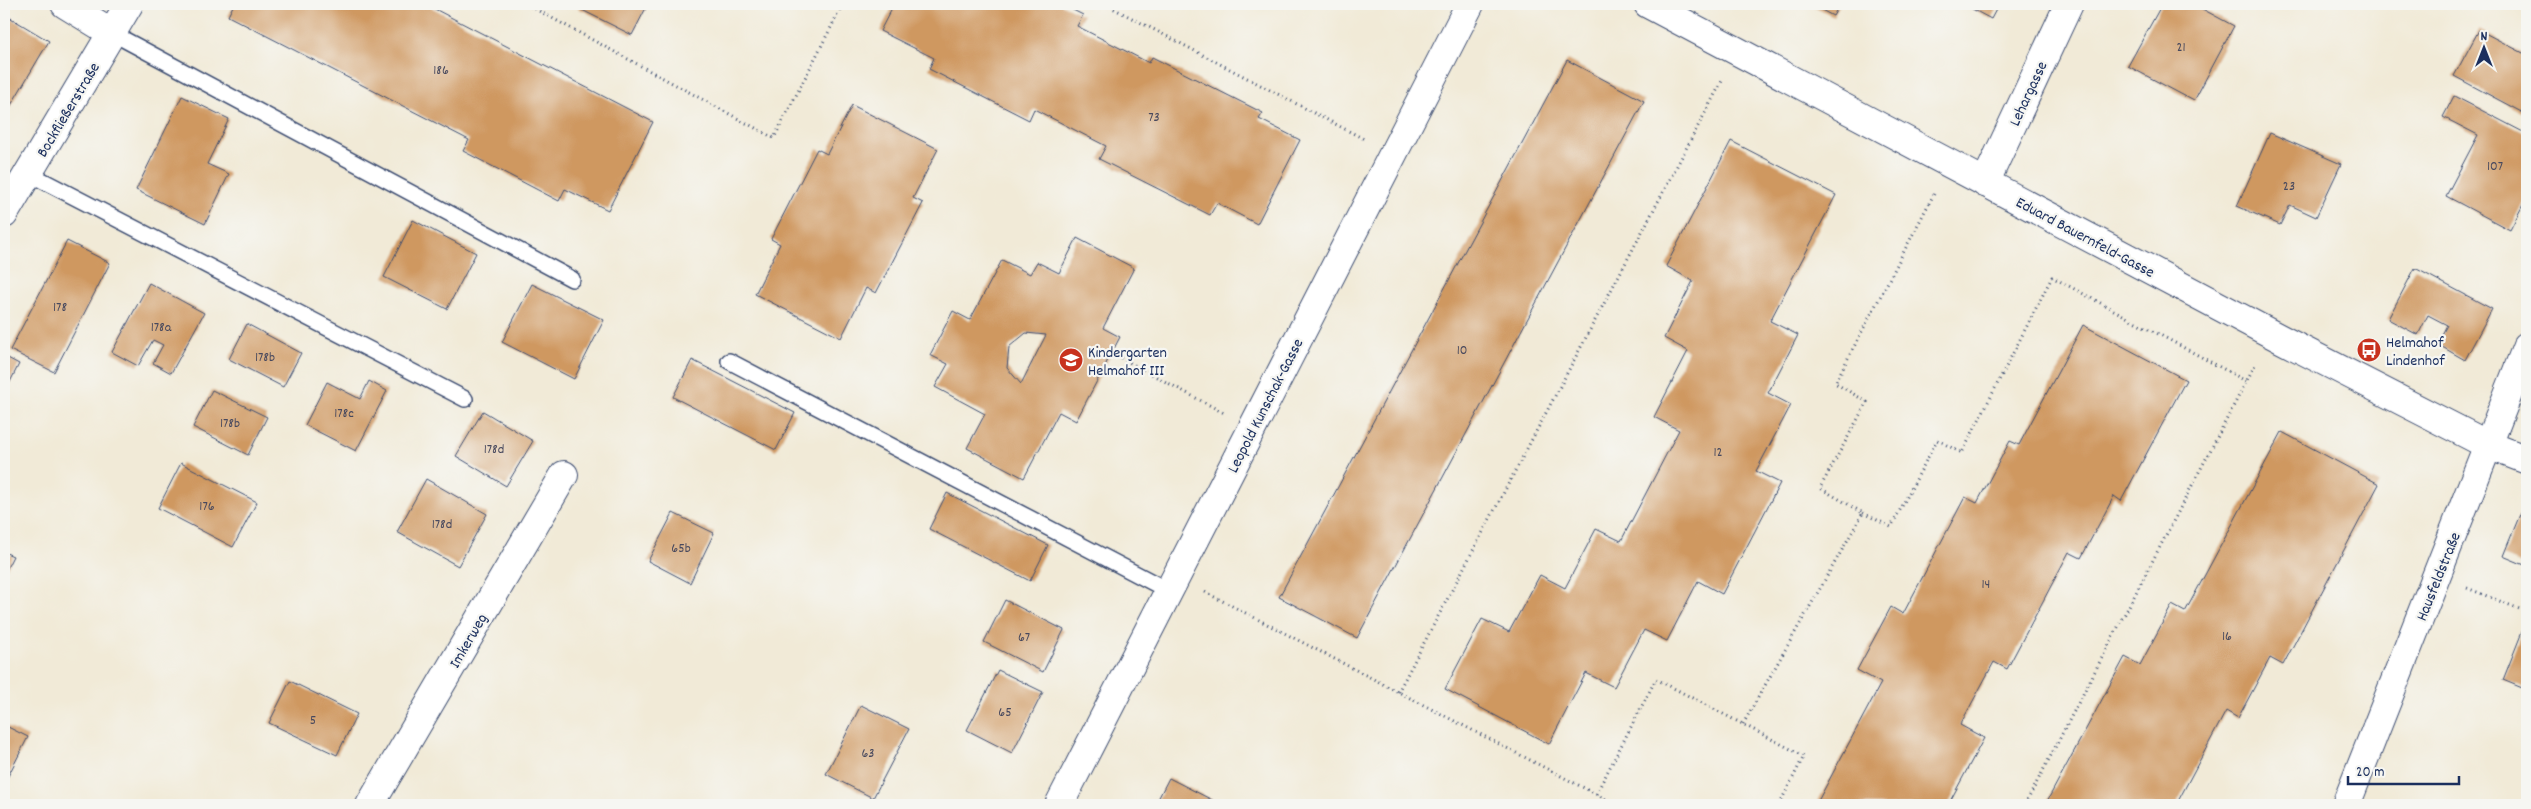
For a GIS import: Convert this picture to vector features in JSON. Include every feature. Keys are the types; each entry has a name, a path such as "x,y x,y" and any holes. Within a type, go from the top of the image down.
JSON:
{"street":[{"path":"65,4 112,33"},
{"name":"Bockfließerstraße","path":"4,214 129,4"},
{"name":"Leopold Kunschak-Gasse","path":"1059,805 1470,4"},
{"name":"Eduard Bauernfeld-Gasse","path":"1648,4 2271,334 2488,445 2527,460"},
{"name":"Lehargasse","path":"1985,182 2069,4"},
{"name":"Hausfeldstraße","path":"2346,805 2527,346"},
{"name":"Imkerweg","path":"370,805 564,475"}],"lane":[{"path":"112,33 572,279"},
{"path":"28,173 464,399"},
{"path":"729,361 1173,584"}],"path":[{"path":"526,4 774,138 843,4"},
{"path":"1105,4 1393,154"},
{"path":"1398,692 1737,52"},
{"path":"1950,164 1835,383 1867,402 1820,488 1891,527 1937,440 1962,453 2052,277 2246,381"},
{"path":"2025,805 2271,334"},
{"path":"1112,353 1252,428"},
{"path":"1743,724 1863,513"},
{"path":"2437,576 2527,612"},
{"path":"1173,584 1398,692 1617,805"},
{"path":"1596,794 1656,680 1804,756 1779,805"}],"building":[{"path":"234,4 428,4 653,122 608,210 565,189 559,201 463,151 469,140 228,16"},
{"path":"570,4 648,4 632,35"},
{"path":"894,4 1061,4 1083,15 1077,26 1149,63 1152,57 1263,113 1259,119 1300,140 1257,224 1217,203 1210,215 1099,159 1106,146 1034,109 1029,120 929,69 934,58 880,31"},
{"path":"1810,4 1840,4 1833,16"},
{"path":"1963,4 1999,4 1991,19"},
{"path":"2162,4 2193,4 2234,26 2194,101 2128,66"},
{"path":"4,14 49,41 4,117"},
{"path":"2479,30 2527,55 2527,115 2454,76"},
{"path":"1567,60 1644,101 1357,638 1279,597"},
{"path":"182,96 229,119 207,164 229,174 205,224 136,190"},
{"path":"2454,96 2527,134 2527,197 2510,230 2446,196 2478,135 2443,117"},
{"path":"852,105 938,149 913,198 923,203 876,293 866,288 841,338 755,294 780,244 771,239 817,149 827,154"},
{"path":"2270,133 2341,164 2316,217 2290,205 2280,225 2237,206"},
{"path":"1731,141 1836,195 1770,321 1798,335 1768,393 1791,405 1756,471 1780,483 1722,594 1698,581 1667,641 1644,630 1614,687 1586,673 1549,744 1445,689 1482,619 1509,632 1540,575 1565,588 1596,529 1621,541 1679,430 1654,417 1688,351 1664,338 1693,281 1666,266"},
{"path":"413,220 476,253 447,309 384,277"},
{"name":"Kindergarten Helmahof III","path":"1077,238 1134,268 1103,328 1120,337 1076,421 1059,412 1024,478 967,448 985,414 935,387 948,364 930,355 953,311 970,320 1002,260 1030,274 1037,262 1059,273","holes":["1026,333 1046,335 1021,384 1007,368 1009,347"]},
{"path":"67,241 110,263 54,372 10,350"},
{"path":"2415,268 2492,309 2465,360 2437,344 2447,325 2428,315 2418,335 2388,319"},
{"path":"149,283 204,313 171,373 153,363 163,345 153,340 138,366 112,352"},
{"path":"532,284 604,320 574,379 502,342"},
{"path":"247,324 301,353 283,387 229,359"},
{"path":"2083,325 2186,380 2121,501 2114,496 2081,558 2069,552 2007,669 1994,662 1960,725 1984,738 1948,805 1826,805 1818,801 1881,683 1857,670 1891,607 1903,614 1965,497 1977,503 2010,441 2019,445"},
{"path":"4,356 19,364 4,394"},
{"path":"692,360 795,413 776,450 673,397"},
{"path":"369,381 387,391 356,451 305,425 327,382 360,399"},
{"path":"212,390 267,417 248,455 193,427"},
{"path":"483,411 533,441 506,486 456,456"},
{"path":"2282,432 2379,484 2283,665 2270,658 2238,718 2226,711 2176,805 2045,805 2125,657 2140,665 2172,605 2185,612"},
{"path":"181,463 257,502 233,547 158,508"},
{"path":"426,479 487,514 458,566 397,532"},
{"path":"947,493 1048,545 1030,581 929,529"},
{"path":"2521,512 2527,514 2527,566 2503,556"},
{"path":"673,513 714,533 690,583 648,561"},
{"path":"4,552 13,556 4,574"},
{"path":"1005,600 1064,630 1043,672 984,642"},
{"path":"2524,627 2527,628 2527,690 2503,680"},
{"path":"998,670 1043,692 1012,753 967,730"},
{"path":"290,681 357,714 337,755 269,723"},
{"path":"861,705 909,729 873,798 826,774"},
{"path":"4,725 28,737 4,784"},
{"path":"1169,778 1222,805 1155,805"}],"place":[{"name":"Helmahof Lindenhof","path":"2369,350"},
{"name":"Kindergarten Helmahof III","path":"1071,360"}]}
